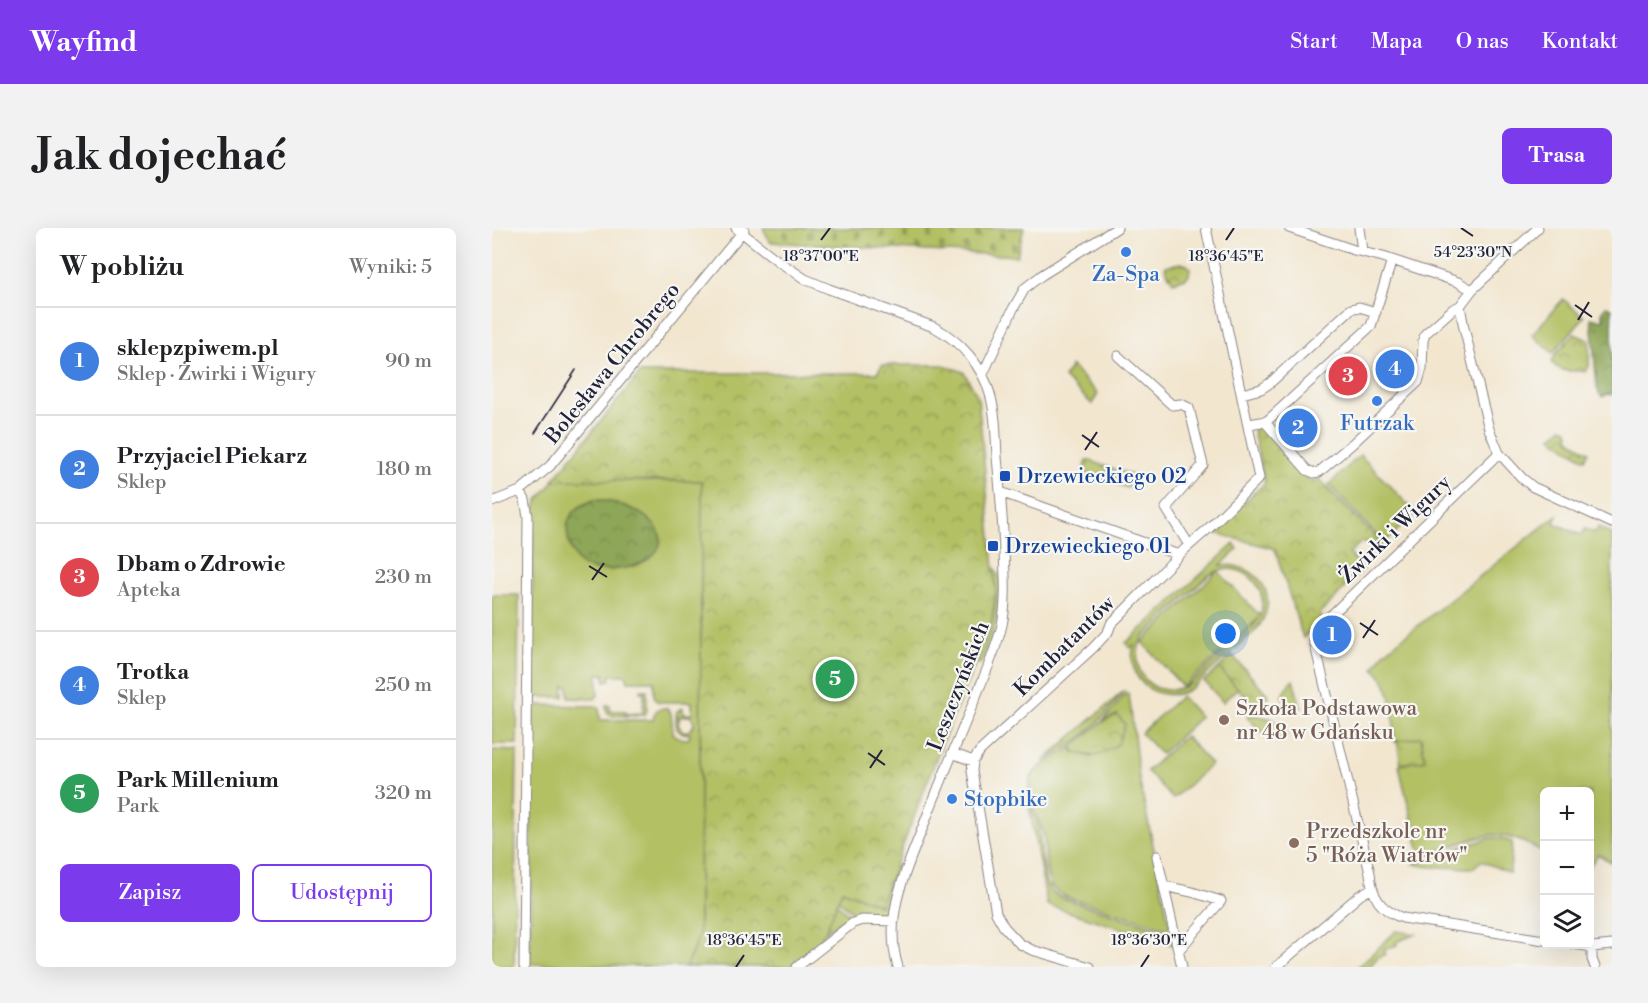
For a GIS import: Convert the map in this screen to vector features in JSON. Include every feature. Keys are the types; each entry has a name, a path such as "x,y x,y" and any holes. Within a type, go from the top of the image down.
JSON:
{"street":[{"path":"982,374 1025,288 1117,228"},
{"path":"1206,228 1249,424 1265,422 1371,326 1392,260"},
{"path":"1289,228 1373,253 1458,282 1472,290"},
{"path":"1359,228 1362,251"},
{"path":"1265,422 1307,470 1318,472 1352,444 1418,382 1422,368 1425,334 1453,309 1460,306 1472,290 1538,228"},
{"name":"Leszczyńskich","path":"741,230 778,261 814,283 946,333 963,348 982,374 991,396 1006,591 1002,623 988,665 902,880 894,921 894,950 898,967"},
{"name":"Bolesława Chrobrego","path":"492,502 520,491 550,466 741,230"},
{"path":"1460,306 1489,429 1499,453 1533,487 1612,523"},
{"path":"1242,394 1261,389 1270,383 1351,309 1359,307 1376,312"},
{"path":"1118,356 1172,405 1181,404 1189,408 1203,465 1166,508 1189,545"},
{"name":"Kombatantów","path":"973,761 980,751 1093,648 1108,632 1112,624 1179,555 1259,478 1249,424"},
{"name":"Żwirki i Wigury","path":"1371,889 1368,865 1314,641 1317,631 1499,453"},
{"path":"520,491 527,508 528,526 524,967"},
{"path":"1000,492 1179,555"},
{"path":"952,753 973,761 972,771 988,872 996,913 1004,927 1015,940 1026,948 1090,967"},
{"path":"1157,856 1182,967"},
{"path":"1164,886 1221,901 1178,951"},
{"path":"1276,967 1352,901 1371,889 1376,898 1390,912 1403,918 1540,939"},
{"path":"797,967 853,922 894,921"},
{"path":"1594,947 1612,945"},
{"path":"1592,949 1595,967"}],"green space":[{"path":"763,228 1024,228 1017,256 770,242"},
{"path":"1181,263 1190,268 1189,275 1173,282 1165,268"},
{"path":"1563,299 1584,317 1553,353 1532,335"},
{"path":"1606,306 1612,308 1612,395 1602,397 1597,387 1591,318 1604,319 1602,313"},
{"path":"1574,334 1589,340 1589,366 1586,371 1562,370 1552,362 1555,355"},
{"path":"882,365 944,365 964,372 978,397 996,591 992,619 983,650 943,741 880,905 842,890 825,933 822,935 824,938 789,967 686,967 699,936 702,481 553,480 640,373 877,373"},
{"path":"1071,366 1098,394 1092,404 1064,378"},
{"path":"1257,426 1263,427 1313,483 1318,478 1384,546 1376,554 1363,541 1349,553 1364,569 1320,613 1321,620 1303,638 1275,549 1211,532 1265,483 1253,431"},
{"path":"1562,427 1568,429 1570,439 1589,452 1585,459 1552,437"},
{"path":"1360,455 1416,513 1384,543 1329,485"},
{"path":"1087,460 1132,475 1128,488 1083,473"},
{"path":"555,480 702,481 699,936 686,967 530,964 533,705 596,706 599,708 600,720 653,720 657,710 667,708 671,713 673,733 684,739 689,739 690,734 678,730 676,718 680,718 678,724 682,731 689,731 694,725 690,716 676,716 677,711 683,708 683,714 692,714 692,702 658,702 654,696 654,681 628,681 626,675 611,675 610,680 605,681 604,674 598,674 598,695 595,699 569,698 568,686 564,686 564,697 535,697 532,694 533,513 538,500"},
{"path":"594,500 629,507 650,521 660,534 661,541 656,552 640,564 619,569 597,570 580,563 570,546 568,523 574,511"},
{"path":"1557,515 1554,523 1582,535 1585,529 1594,532 1598,527 1612,534 1612,863 1598,854 1594,860 1594,787 1540,787 1540,850 1515,839 1489,835 1425,856 1420,854 1399,765 1425,760 1420,737 1395,742 1389,691 1374,668 1391,647"},
{"path":"1234,544 1238,549 1221,565 1247,570 1263,585 1267,596 1267,607 1255,631 1197,684 1183,692 1165,694 1144,685 1133,667 1134,645 1130,648 1126,643","holes":["1228,569 1245,573 1256,584 1262,599 1260,616 1218,571","1218,571 1142,642 1183,687 1166,690 1147,681 1141,673 1138,650 1143,637 1209,575","1259,618 1191,683 1184,686"]},
{"path":"993,565 1000,578 999,610 982,663 975,664 987,638 995,608 996,587"},
{"path":"492,595 519,595 517,744 492,744"},
{"path":"1232,655 1269,696 1256,708 1219,668"},
{"path":"1219,668 1238,688 1223,702 1204,681"},
{"path":"1293,680 1301,708 1295,711 1282,697"},
{"path":"640,690 647,690 645,715 613,716 607,712 606,705 610,705 610,711 626,711 626,714 643,713 644,692"},
{"path":"1125,690 1087,732 1043,761"},
{"path":"1128,693 1130,702 1139,778 1170,927 1168,929 1063,896 1055,890 1049,880 1044,838 1029,795 1032,775 1048,761 1072,747 1074,752 1092,757 1117,715 1102,722"},
{"path":"1181,696 1200,717 1161,754 1141,733"},
{"path":"1251,714 1272,719 1287,735 1280,741 1275,736 1270,741 1247,717"},
{"path":"1117,715 1125,724 1118,744 1106,752 1092,756 1073,751 1072,747 1102,722"},
{"path":"1185,736 1211,764 1173,799 1147,771"},
{"path":"1421,737 1425,760 1401,764 1397,741"},
{"path":"494,750 517,751 514,967 492,967 492,752"},
{"path":"1028,801 1038,825 1045,879 1051,890 1062,898 1162,930 1171,935 1173,945 1047,905"},
{"path":"1490,838 1512,842 1510,873 1481,861 1473,868 1429,867 1414,864 1427,858"},
{"path":"900,866 886,916 859,917 838,900 842,890 880,905 894,867"},
{"path":"836,903 850,915 825,933"},
{"path":"1396,931 1416,934 1384,950 1386,954 1378,957 1369,967 1358,967"}],"tram line":[{"path":"535,433 576,370"}],"place":[{"name":"Za-Spa","path":"1126,252"},
{"name":"Trotka","path":"1395,369"},
{"name":"Dbam o Zdrowie","path":"1348,376"},
{"name":"Futrzak","path":"1377,401"},
{"name":"Przyjaciel Piekarz","path":"1298,428"},
{"name":"Drzewieckiego 02","path":"1005,476"},
{"name":"Drzewieckiego 01","path":"993,546"},
{"name":"sklepzpiwem.pl","path":"1332,635"},
{"name":"Park Millenium","path":"835,679"},
{"name":"Szkoła Podstawowa nr 48 w Gdańsku","path":"1224,720"},
{"name":"Stopbike","path":"952,799"},
{"name":"Przedszkole nr 5 \"Róża Wiatrów\"","path":"1294,843"}]}
